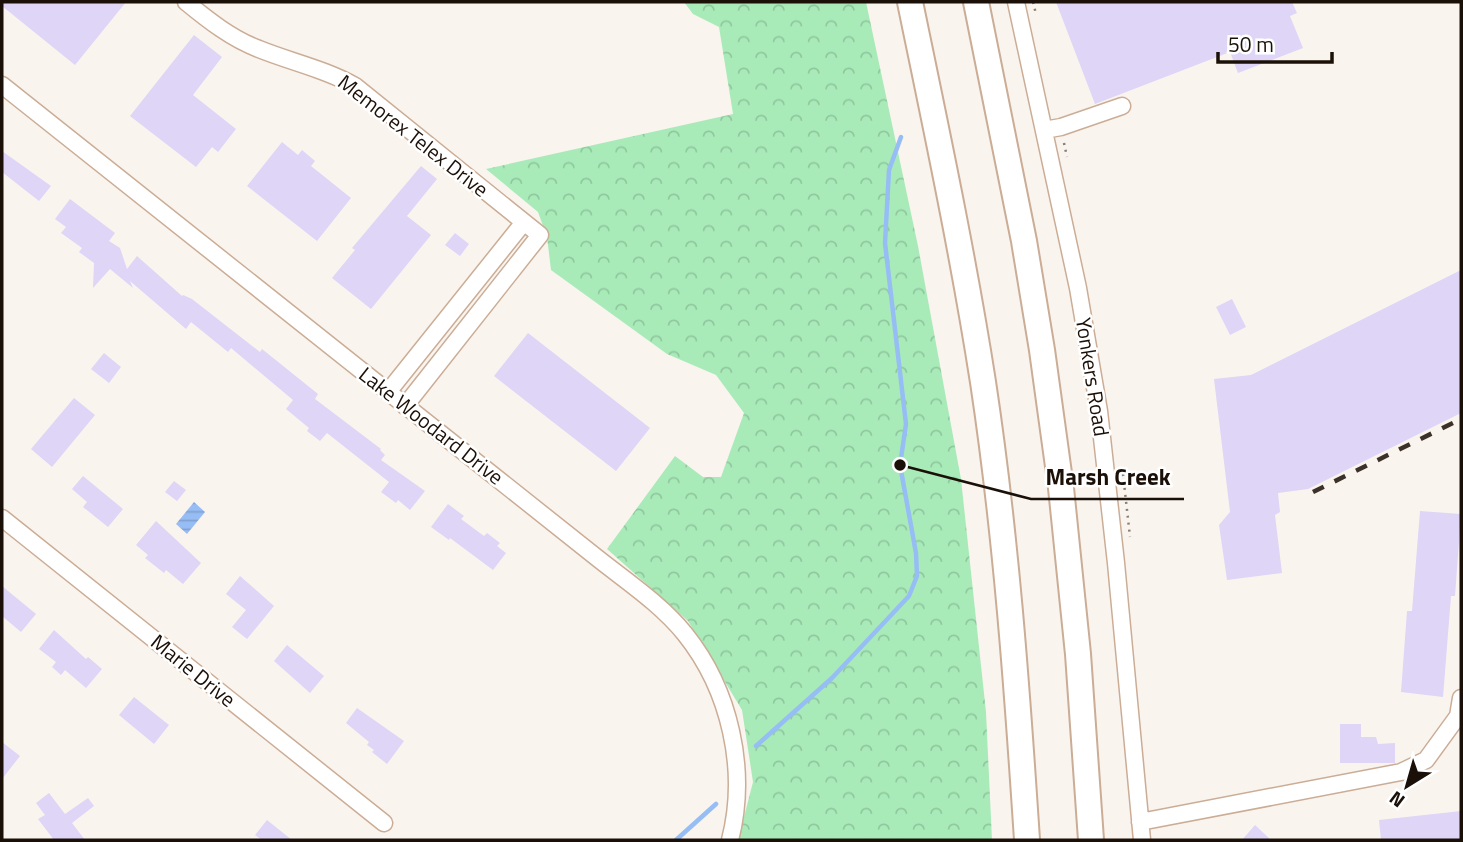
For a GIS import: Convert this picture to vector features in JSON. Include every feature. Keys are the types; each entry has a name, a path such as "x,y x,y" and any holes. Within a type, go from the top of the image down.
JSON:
{"highway":[{"path":"910,2 959,243 986,405 1006,567 1027,840"},
{"path":"976,2 1024,241 1062,488 1078,654 1091,840"}],"street":[{"name":"Memorex Telex Drive","path":"186,2 225,32 256,48 333,74 355,86 523,222"},
{"name":"Yonkers Road","path":"1016,2 1078,288 1099,411 1142,840"},
{"name":"Lake Woodard Drive","path":"2,85 596,557 684,632 698,652 721,696 732,737 736,759 735,811 730,840"},
{"path":"1044,130 1061,127 1122,106"},
{"path":"388,392 523,222 540,235 405,406"},
{"name":"Marie Drive","path":"2,518 384,823"},
{"path":"1140,822 1401,772 1426,760 1458,716 1461,698"}],"green space":[{"path":"684,2 866,2 918,246 961,479 986,712 992,840 738,840 753,782 742,710 688,621 607,549 675,456 703,477 721,477 744,413 716,375 667,354 551,270 547,237 538,212 486,169 733,114 719,27 693,14"}],"water":[{"path":"194,502 205,512 187,534 176,524"}],"building":[{"path":"2,2 126,2 75,65 2,6"},
{"path":"1056,2 1292,2 1297,13 1290,16 1303,48 1238,73 1230,52 1095,104"},
{"path":"194,35 222,57 193,95 236,129 218,152 212,147 196,167 130,116"},
{"path":"282,142 298,155 302,150 315,161 311,166 351,198 317,241 247,186"},
{"path":"2,151 51,186 39,201 2,172"},
{"path":"421,166 437,179 407,216 431,235 371,309 332,278 355,250 352,248"},
{"path":"70,199 115,233 109,241 120,248 127,269 137,256 182,296 192,299 260,352 262,349 318,394 315,399 381,449 385,455 381,460 425,491 410,510 398,500 396,503 381,492 389,482 327,433 320,441 307,431 309,428 286,409 293,400 231,348 228,352 191,322 186,329 130,281 133,288 110,269 93,288 94,263 79,252 82,248 61,233 66,227 55,219"},
{"path":"455,233 469,244 460,256 445,245"},
{"path":"1461,270 1461,413 1308,489 1278,493 1280,512 1275,515 1282,573 1227,580 1219,525 1230,512 1214,379 1251,375"},
{"path":"1232,299 1246,327 1230,335 1216,307"},
{"path":"528,333 650,428 616,471 494,376"},
{"path":"104,353 121,367 109,383 91,369"},
{"path":"74,398 95,415 52,467 31,449"},
{"path":"83,476 123,509 108,527 83,507 87,502 72,489"},
{"path":"174,481 186,490 177,501 165,492"},
{"path":"448,504 464,516 461,519 484,536 487,533 500,543 497,546 506,553 493,570 431,527"},
{"path":"1420,511 1461,514 1443,697 1401,692 1407,611 1412,611"},
{"path":"156,521 201,563 183,584 145,558 148,555 136,545"},
{"path":"240,576 274,606 247,639 232,627 246,610 226,594"},
{"path":"2,586 36,614 21,632 2,616"},
{"path":"54,630 86,659 88,657 102,669 86,688 65,670 61,675 52,667 56,662 39,649"},
{"path":"287,645 324,676 310,693 274,661"},
{"path":"134,697 169,725 154,744 119,715"},
{"path":"357,708 404,741 387,764 372,752 374,750 367,745 369,742 346,723"},
{"path":"1340,724 1361,724 1361,737 1376,737 1378,744 1395,743 1395,763 1340,763"},
{"path":"2,742 20,756 2,779"},
{"path":"49,793 65,814 88,798 94,806 72,823 85,840 54,840 38,819 45,815 36,803"},
{"path":"1461,811 1461,840 1381,840 1379,820"},
{"path":"267,820 292,840 262,840 255,835"},
{"path":"1255,825 1271,840 1242,840"}],"waterway":[{"path":"756,746 832,678 909,596 917,576 916,553 900,465 906,424 885,243 889,170 901,137"},
{"path":"676,840 716,804"}],"railway":[{"path":"1313,492 1461,419"}],"place":[{"name":"Marsh Creek","path":"900,465"}]}
